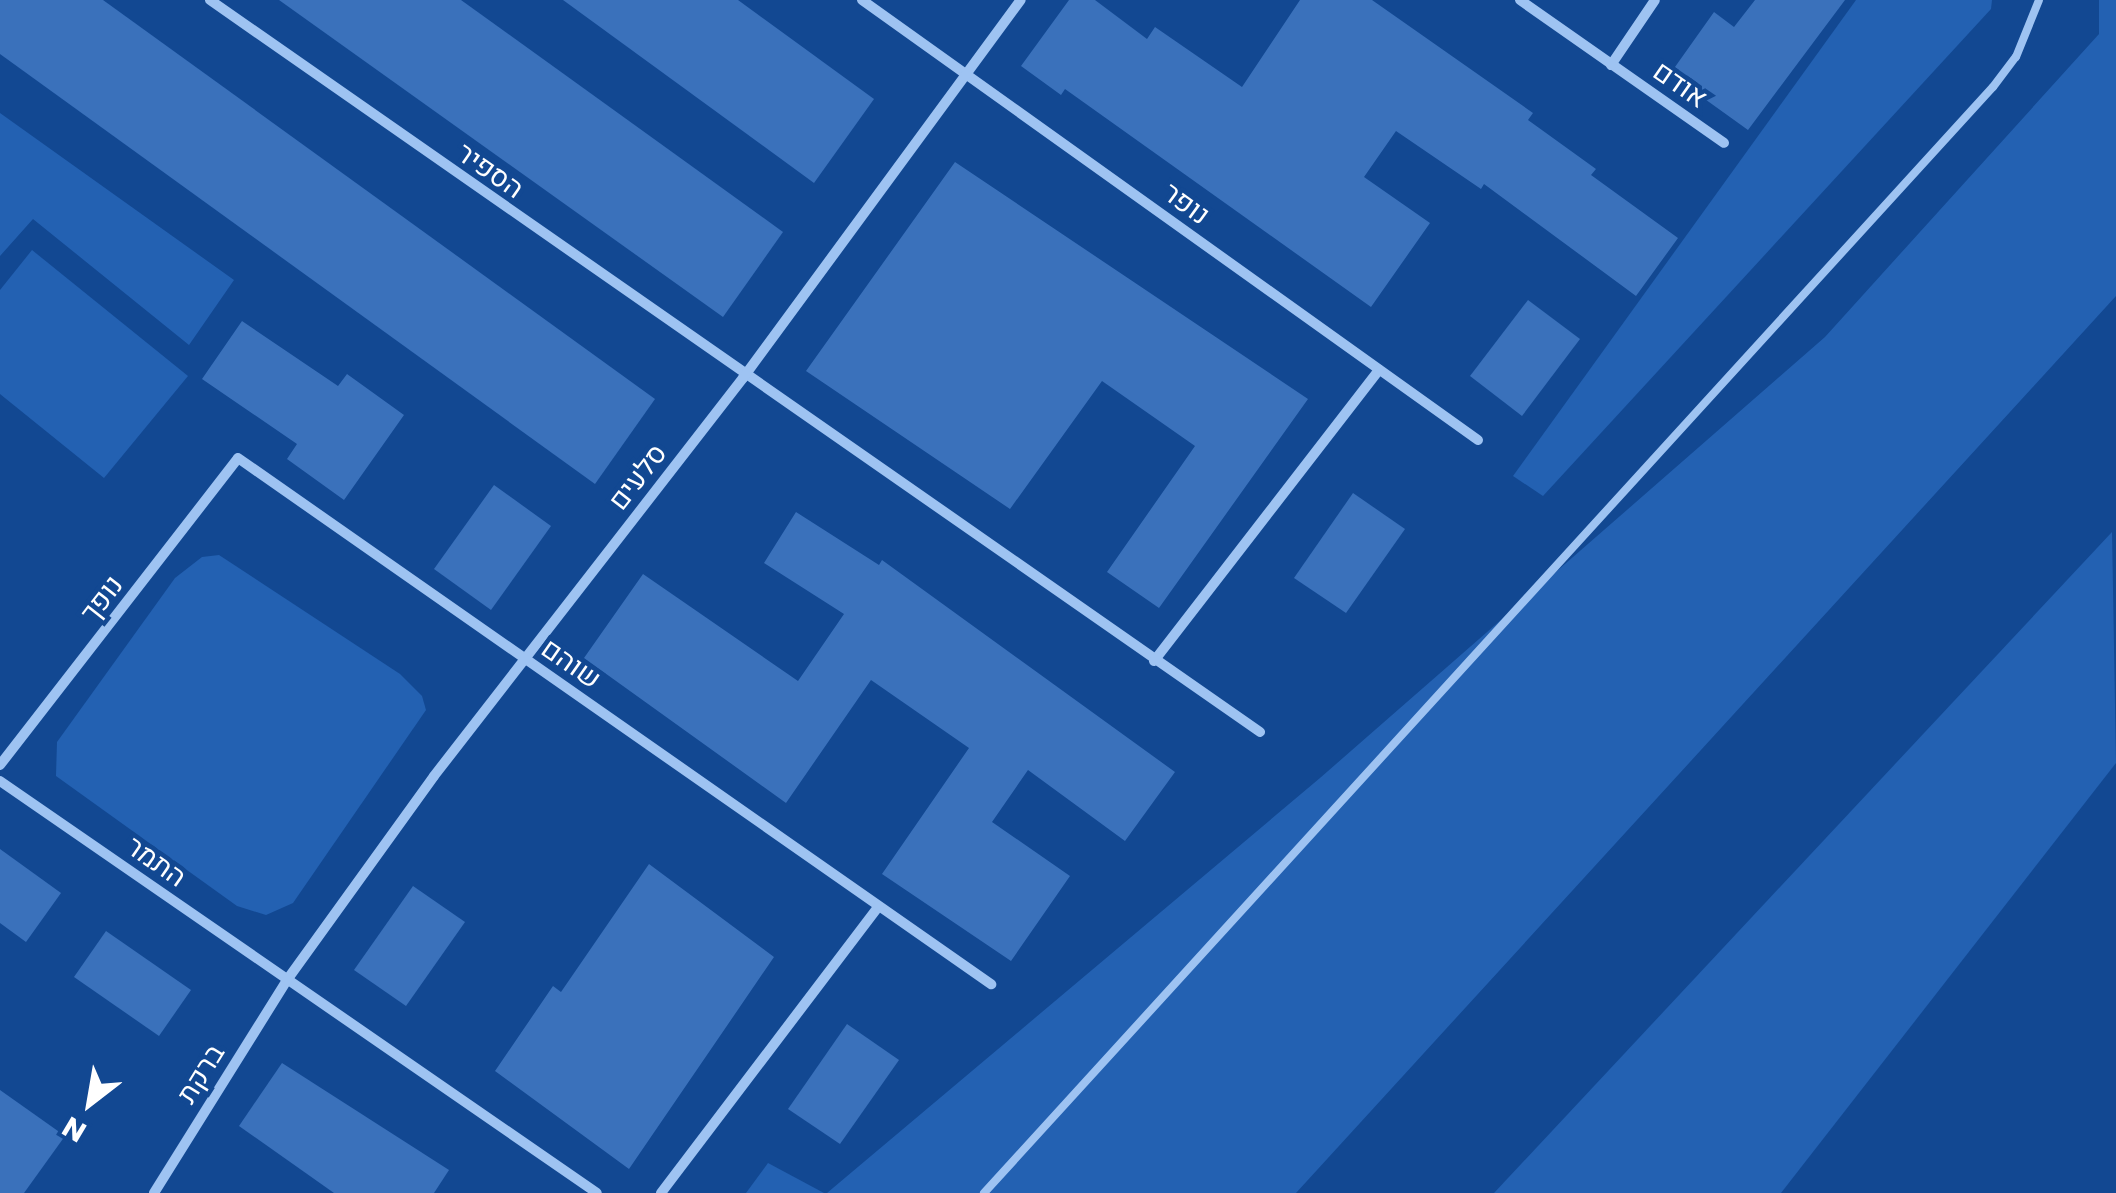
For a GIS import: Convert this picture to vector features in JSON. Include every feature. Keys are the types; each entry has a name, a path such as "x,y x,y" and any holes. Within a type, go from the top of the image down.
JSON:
{"street":[{"name":"הספיר","path":"210,0 743,378"},
{"path":"862,0 968,75"},
{"name":"סלעים","path":"286,980 743,378 1021,0"},
{"name":"אודם","path":"1520,0 1724,143"},
{"name":"אודם","path":"1611,64 1656,0"},
{"name":"נופר","path":"968,75 1478,440"},
{"path":"1154,661 1378,370"},
{"path":"743,378 1260,732"},
{"name":"שוהם","path":"238,458 991,984"},
{"name":"נופך","path":"0,764 238,458"},
{"name":"התמר","path":"0,781 286,980"},
{"path":"661,1193 879,906"},
{"path":"286,980 597,1193"},
{"name":"ברקת","path":"154,1193 286,980"}],"lane":[{"path":"984,1193 1992,88 2016,57 2039,0"}],"shaded area":[{"path":"1856,0 1992,0 1991,9 1543,496 1513,476"},
{"path":"2099,0 2116,0 2116,296 1296,1193 827,1193 1320,778 1825,337 2099,34"},
{"path":"0,113 234,280 189,345 33,219 0,256"},
{"path":"32,250 188,376 104,478 0,394 0,290"},
{"path":"2112,532 2116,763 1781,1193 1494,1193"},
{"path":"219,555 400,674 422,696 426,710 293,903 266,915 237,906 56,776 57,742 175,578 202,557"},
{"path":"768,1163 824,1193 746,1193"}],"building":[{"path":"0,0 103,0 655,399 595,484 0,54"},
{"path":"279,0 461,0 783,232 723,317"},
{"path":"563,0 738,0 874,99 814,183"},
{"path":"1069,0 1095,0 1147,39 1155,27 1242,87 1300,0 1372,0 1533,113 1528,120 1596,169 1591,175 1678,238 1636,296 1484,184 1481,189 1396,131 1364,177 1430,223 1371,307 1065,89 1061,95 1021,66"},
{"path":"1755,0 1845,0 1748,130 1670,74 1714,12 1734,27"},
{"path":"955,162 1308,399 1159,608 1107,572 1195,446 1102,381 1010,509 806,371"},
{"path":"1528,300 1580,339 1522,416 1470,376"},
{"path":"242,321 338,386 347,374 404,415 344,500 287,459 297,444 202,379"},
{"path":"494,485 551,526 491,610 434,569"},
{"path":"1353,493 1405,529 1346,613 1294,578"},
{"path":"796,512 879,565 882,560 1175,772 1125,841 1028,770 992,822 1070,876 1011,961 882,874 969,748 871,680 786,803 584,658 643,574 798,681 844,614 764,563"},
{"path":"0,849 61,893 26,942 0,923"},
{"path":"649,864 774,957 629,1169 495,1071 553,986 561,992"},
{"path":"413,886 465,922 406,1006 354,970"},
{"path":"106,931 191,990 159,1036 74,977"},
{"path":"847,1024 899,1060 840,1144 788,1109"},
{"path":"282,1063 449,1170 434,1193 334,1193 239,1126"},
{"path":"0,1090 65,1136 24,1193 0,1193"}]}
